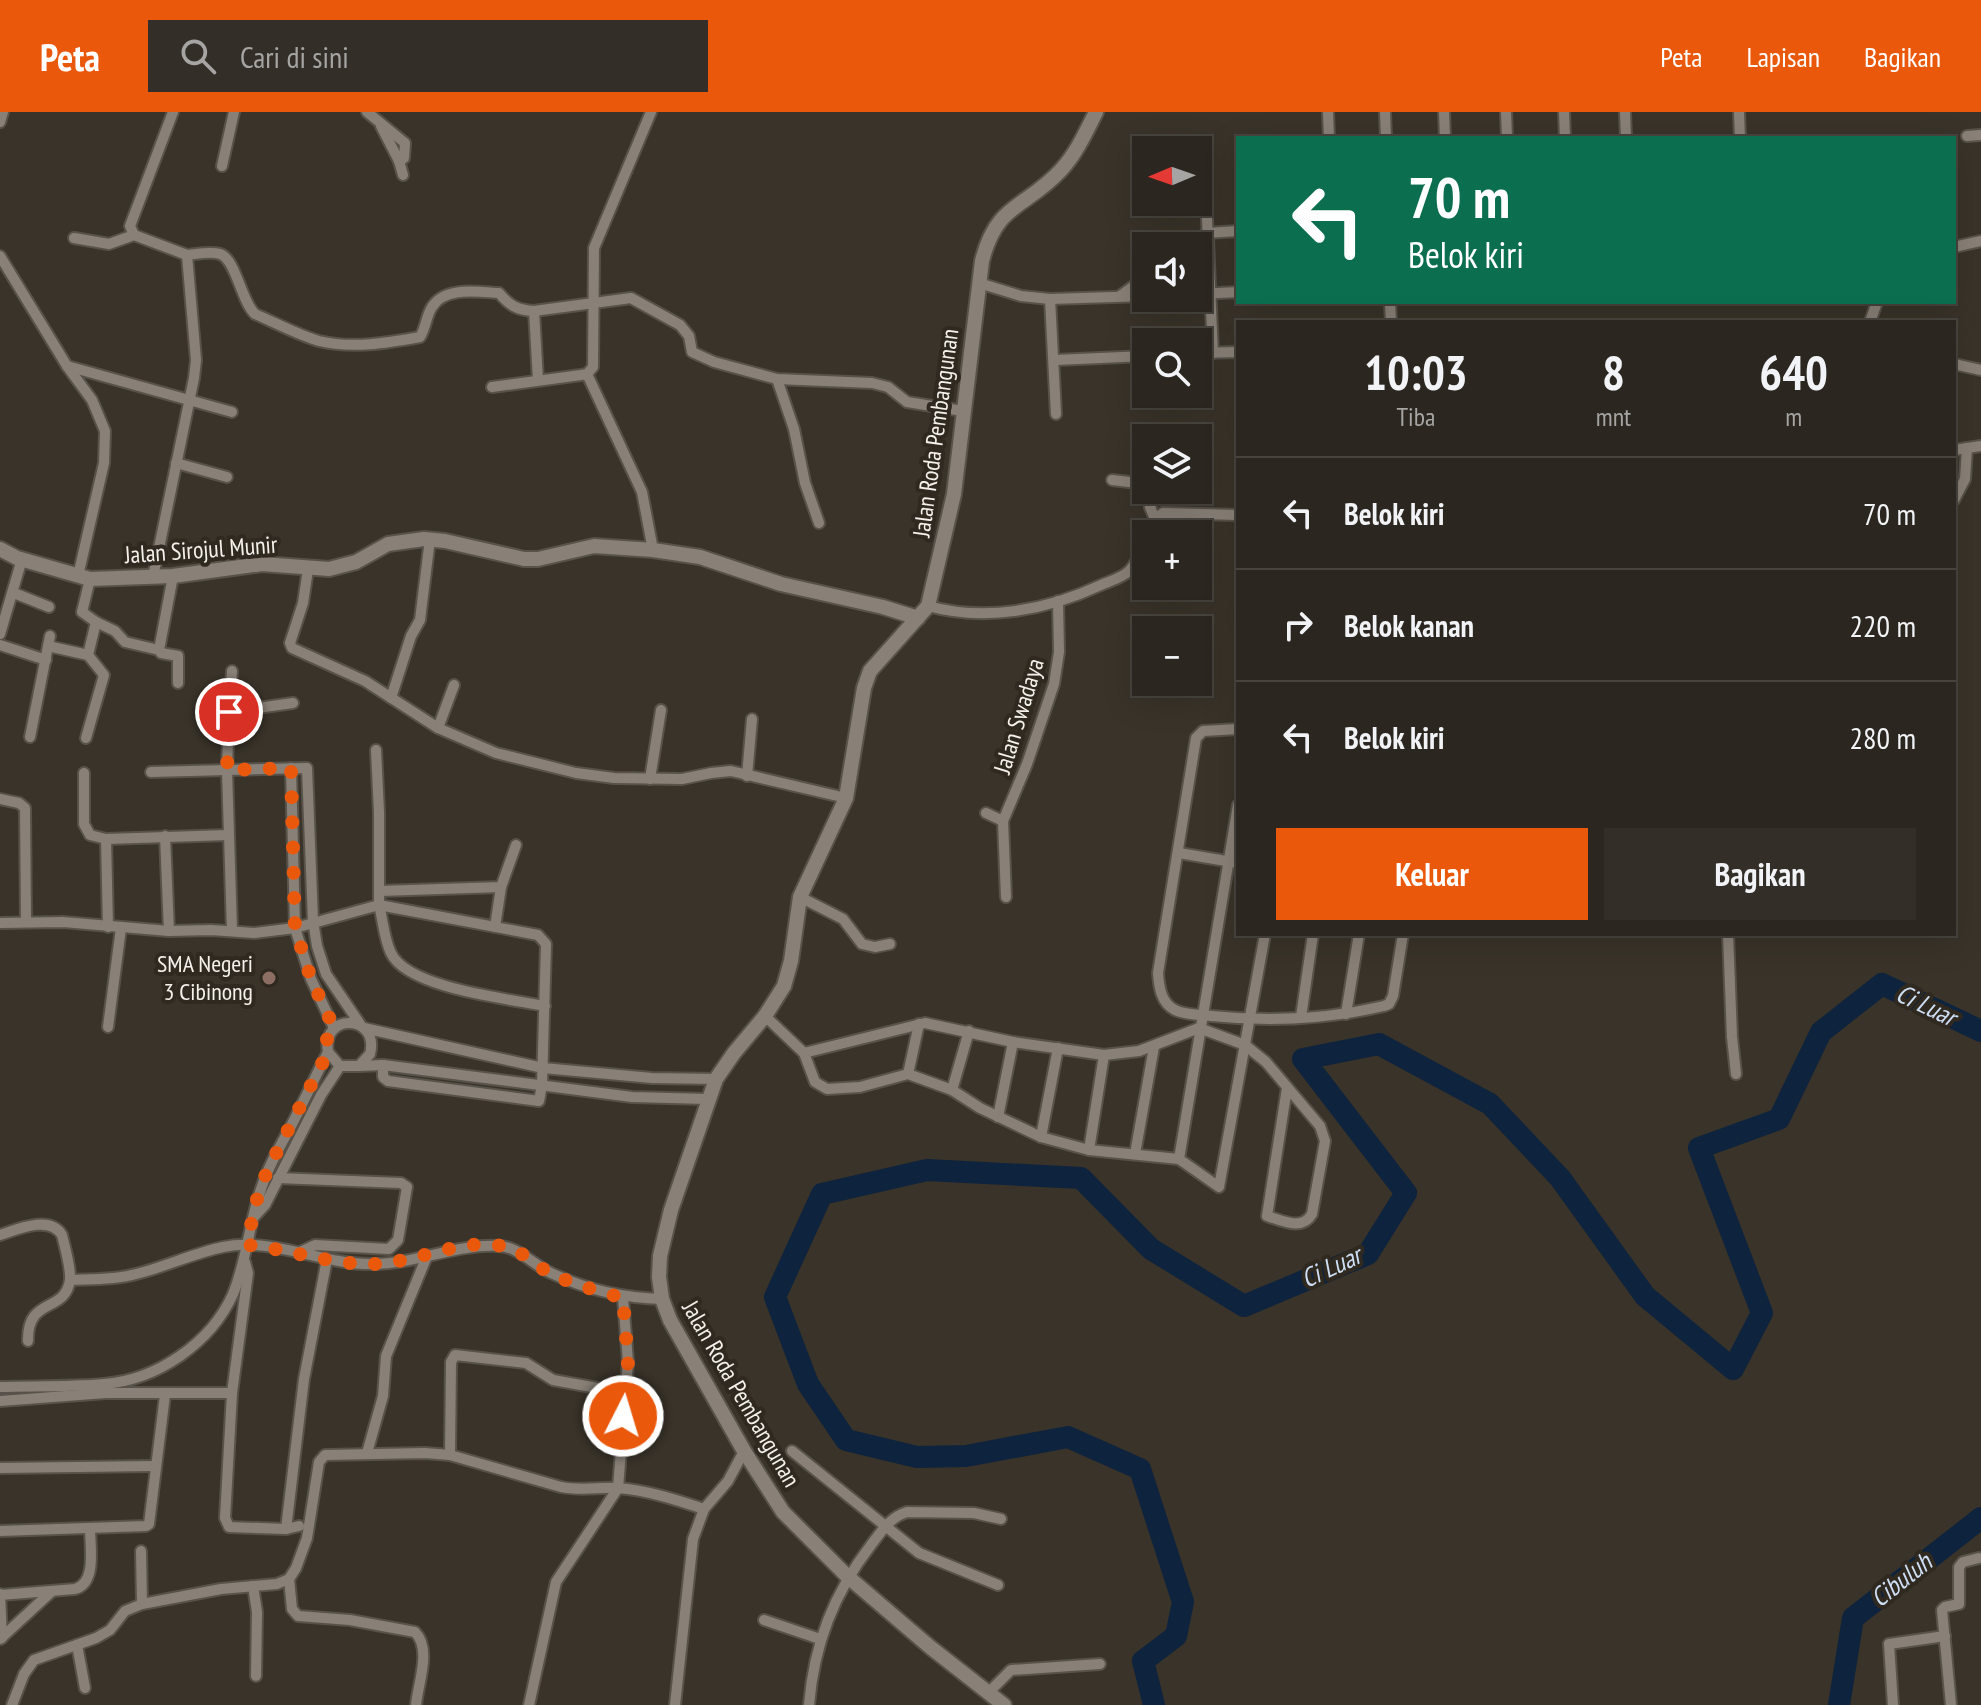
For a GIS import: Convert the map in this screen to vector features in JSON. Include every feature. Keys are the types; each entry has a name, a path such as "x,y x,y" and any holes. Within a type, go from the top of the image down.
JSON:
{"street":[{"path":"0,122 3,112"},
{"path":"134,235 130,226 173,112"},
{"path":"222,166 234,112"},
{"path":"367,112 380,124 403,175"},
{"path":"492,387 587,374 593,367 593,260 597,237 651,112"},
{"name":"Jalan Roda Pembangunan","path":"1004,1705 847,1576 783,1512 744,1451 670,1320 662,1299 660,1256 671,1210 716,1079 765,1016 788,974 800,897 846,798 864,688 870,671 928,606 954,494 979,283 988,238 996,222 1062,169 1096,112"},
{"path":"1328,112 1329,136"},
{"path":"1385,112 1386,136"},
{"path":"1444,112 1445,136"},
{"path":"1506,112 1507,136"},
{"path":"1564,112 1565,136"},
{"path":"1625,112 1626,136"},
{"path":"1739,112 1740,136"},
{"path":"1967,136 1981,135"},
{"path":"1212,233 1236,231"},
{"path":"74,238 109,244 134,235 187,255 224,256 246,304 255,314 303,336 339,345 369,345 420,337 430,309 447,294 499,293 519,310 534,311 625,297 636,299 680,325 689,336 692,352 697,356 777,379 872,383 888,387 907,402 963,411"},
{"path":"1956,247 1981,241"},
{"path":"153,577 196,360 187,255"},
{"path":"0,256 67,366 92,400 105,431 82,612 115,631 125,642 178,656 178,683"},
{"path":"979,283 1021,296 1050,299 1132,296"},
{"path":"1118,297 1132,287"},
{"path":"1212,293 1236,292"},
{"path":"1050,299 1056,414"},
{"path":"534,311 538,380"},
{"path":"1207,312 1213,353 1236,352"},
{"path":"1055,360 1132,357"},
{"path":"1956,364 1981,370"},
{"path":"67,366 232,412"},
{"path":"587,374 642,492 653,550"},
{"path":"777,379 819,523"},
{"path":"1956,450 1981,446"},
{"path":"1956,496 1965,479 1967,448"},
{"path":"176,463 227,477"},
{"path":"1112,480 1132,482"},
{"path":"1151,504 1155,519 1167,513 1236,515"},
{"path":"391,698 411,636 420,620 430,539"},
{"name":"Jalan Sirojul Munir","path":"0,549 84,578 173,576 262,564 308,569 344,566 388,544 430,539 524,559 538,559 594,546 653,550 700,557 781,584 918,618"},
{"path":"0,634 22,559"},
{"path":"928,606 955,613 997,614 1088,591 1130,571 1132,567"},
{"path":"308,569 303,603 290,643 292,648 341,668 438,728 496,753 576,773 614,778 682,779 731,771 846,798"},
{"path":"159,650 173,576"},
{"path":"14,593 49,607"},
{"name":"Jalan Swadaya","path":"1003,821 1027,764 1054,684 1059,652 1058,601"},
{"path":"88,655 96,622"},
{"path":"30,737 49,641 88,655 104,675 86,738"},
{"path":"0,645 46,660"},
{"path":"232,671 227,770 232,931"},
{"path":"438,728 454,685"},
{"path":"229,712 293,703"},
{"path":"650,779 661,710"},
{"path":"747,776 752,719"},
{"path":"1236,729 1203,731 1197,735 1158,973 1167,1004 1177,1011 1250,1020 1346,1014 1384,1006 1391,1001 1403,936"},
{"path":"376,750 379,905 390,952 402,966 436,984 545,1006"},
{"path":"151,772 306,767 309,773 313,921 317,946 326,974 371,1037 372,1048 359,1066"},
{"path":"291,768 295,928 311,979 334,1028"},
{"path":"84,773 86,830 95,837 228,835"},
{"path":"0,799 19,803 25,808 26,922"},
{"path":"986,813 1003,821 1006,897"},
{"path":"1179,1159 1201,1015 1234,862 1236,834"},
{"path":"165,836 169,931"},
{"path":"106,839 108,927"},
{"path":"495,927 501,887 516,845"},
{"path":"1179,853 1234,862"},
{"path":"379,891 501,887"},
{"path":"800,897 843,919 862,944 875,947 890,944"},
{"path":"0,923 254,933 295,928 379,905 538,935 544,940 541,1099 535,1102 388,1081 383,1077 383,1065"},
{"path":"108,1027 121,928"},
{"path":"765,1016 804,1053 815,1082 827,1089 860,1087 908,1074 952,1090 1041,1137 1089,1150 1179,1159 1219,1187 1265,936"},
{"path":"1301,1017 1313,936"},
{"path":"1346,1014 1359,936"},
{"path":"1728,936 1736,1074"},
{"path":"311,979 326,974"},
{"path":"0,1401 106,1389 143,1375 187,1351 232,1297 255,1216 255,1205 267,1171 328,1052 327,1039 334,1028 347,1022 543,1068 652,1078 716,1079"},
{"path":"804,1053 931,1023 1013,1042 1104,1055 1129,1054 1154,1047 1199,1028 1245,1045 1266,1062 1325,1135 1312,1214 1299,1225 1267,1216 1287,1088"},
{"path":"908,1074 919,1024"},
{"path":"952,1090 969,1031"},
{"path":"998,1117 1013,1042"},
{"path":"1135,1154 1154,1047"},
{"path":"1041,1137 1058,1048"},
{"path":"328,1052 340,1066 383,1065 632,1097 707,1099"},
{"path":"1089,1150 1104,1055"},
{"path":"255,1216 265,1205 321,1095 340,1066"},
{"path":"309,1089 321,1095"},
{"path":"278,1178 401,1183 407,1187 398,1240 389,1249 315,1245 300,1252"},
{"path":"0,1235 45,1225 59,1229 62,1235 70,1280 64,1296 33,1316 28,1327 28,1341"},
{"path":"70,1280 133,1275 222,1247 247,1245 371,1264 471,1246 509,1247 552,1274 623,1298 662,1299"},
{"path":"367,1453 383,1396 386,1356 427,1256"},
{"path":"244,1259 248,1273 232,1393 227,1525 286,1529 299,1526"},
{"path":"286,1529 304,1379 327,1259"},
{"path":"529,1705 556,1582 618,1488 628,1362 623,1298"},
{"path":"450,1455 451,1362 455,1355 526,1363 553,1380 625,1393"},
{"path":"0,1387 106,1389 165,1395 232,1393"},
{"path":"0,1531 149,1524 165,1395"},
{"path":"675,1705 693,1539 704,1509 737,1469 744,1451"},
{"path":"792,1451 884,1527 927,1557 998,1585"},
{"path":"416,1705 424,1653 415,1632 350,1620 298,1616 292,1609 289,1579 307,1538 319,1462 325,1455 450,1455 561,1487 576,1490 618,1488 704,1509"},
{"path":"0,1468 154,1466"},
{"path":"809,1705 820,1639 847,1576 884,1527 898,1515 907,1512 974,1513 1001,1519"},
{"path":"1,1638 0,1595 79,1589 87,1583 90,1528"},
{"path":"141,1551 142,1604"},
{"path":"1951,1705 1943,1608 1960,1602 1959,1567 1963,1562 1979,1558"},
{"path":"12,1705 24,1674 34,1660 96,1638 110,1630 125,1611 142,1604 289,1579"},
{"path":"253,1586 257,1612 256,1676"},
{"path":"1,1638 51,1591"},
{"path":"764,1620 820,1639"},
{"path":"1893,1705 1889,1644 1945,1636"},
{"path":"77,1645 85,1688"},
{"path":"988,1693 1011,1670 1100,1664"}],"waterway":[{"name":"Ci Luar","path":"1154,1705 1143,1661 1176,1636 1183,1602 1140,1469 1068,1437 966,1456 917,1457 846,1440 808,1384 775,1297 822,1194 927,1170 1081,1178 1151,1249 1244,1306 1368,1254 1406,1193 1303,1059 1379,1044 1490,1104 1560,1178 1645,1296 1733,1369 1762,1313 1699,1148 1779,1119 1821,1032 1882,984 1981,1031"},
{"name":"Cibuluh","path":"1839,1705 1853,1618 1981,1518"}],"place":[{"name":"SMA Negeri 3 Cibinong","path":"269,978"}],"route":[{"path":"229,712 227,770 291,768 295,928 311,979 334,1028 327,1039 328,1052 267,1171 255,1205 247,1245 371,1264 416,1259 471,1246 509,1247 552,1274 623,1298 628,1362 623,1416"}]}
